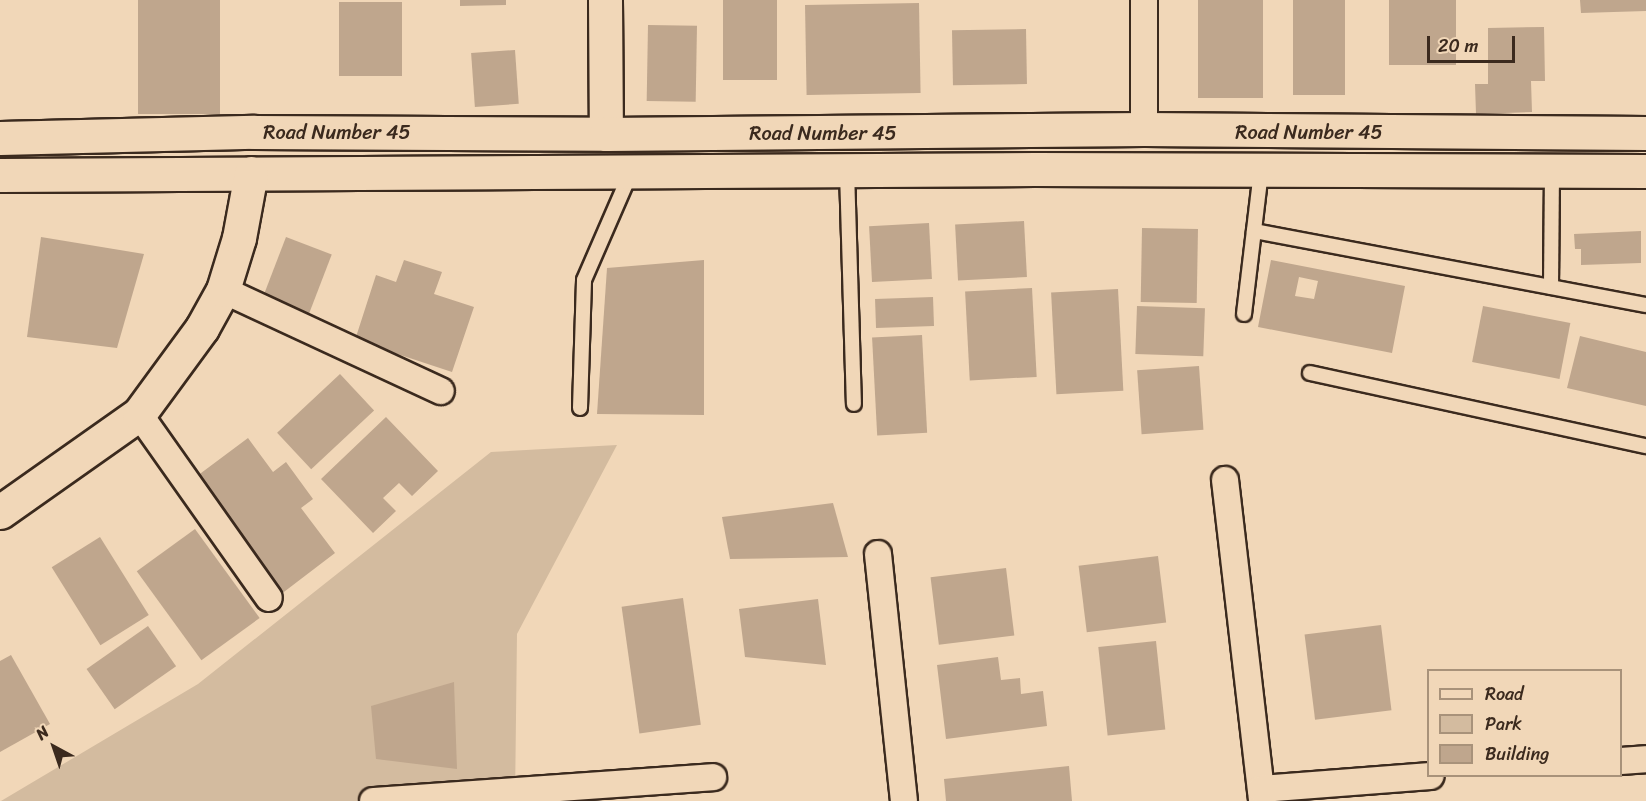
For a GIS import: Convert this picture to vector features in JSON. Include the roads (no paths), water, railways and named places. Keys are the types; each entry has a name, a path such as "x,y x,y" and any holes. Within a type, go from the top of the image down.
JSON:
{"main road":[{"path":"605,0 606,134"},
{"name":"Road Number 45","path":"0,138 254,132 606,134 1144,129 1646,133"},
{"name":"Road Number 45","path":"0,175 630,174 847,171 1646,171"},
{"path":"0,512 139,414 202,328 222,290 238,238 251,173"}],"street":[{"path":"1144,0 1144,129"},
{"path":"222,290 441,391"},
{"path":"139,414 269,598"},
{"path":"1225,480 1261,795 1427,776"},
{"path":"878,554 904,801"},
{"path":"1622,761 1646,759"},
{"path":"373,801 713,777"}],"lane":[{"path":"847,171 854,405"},
{"path":"1551,287 1552,171"},
{"path":"1244,314 1261,172"},
{"path":"580,408 584,280 630,174"},
{"path":"1254,231 1646,305"},
{"path":"1310,373 1646,446"}]}
